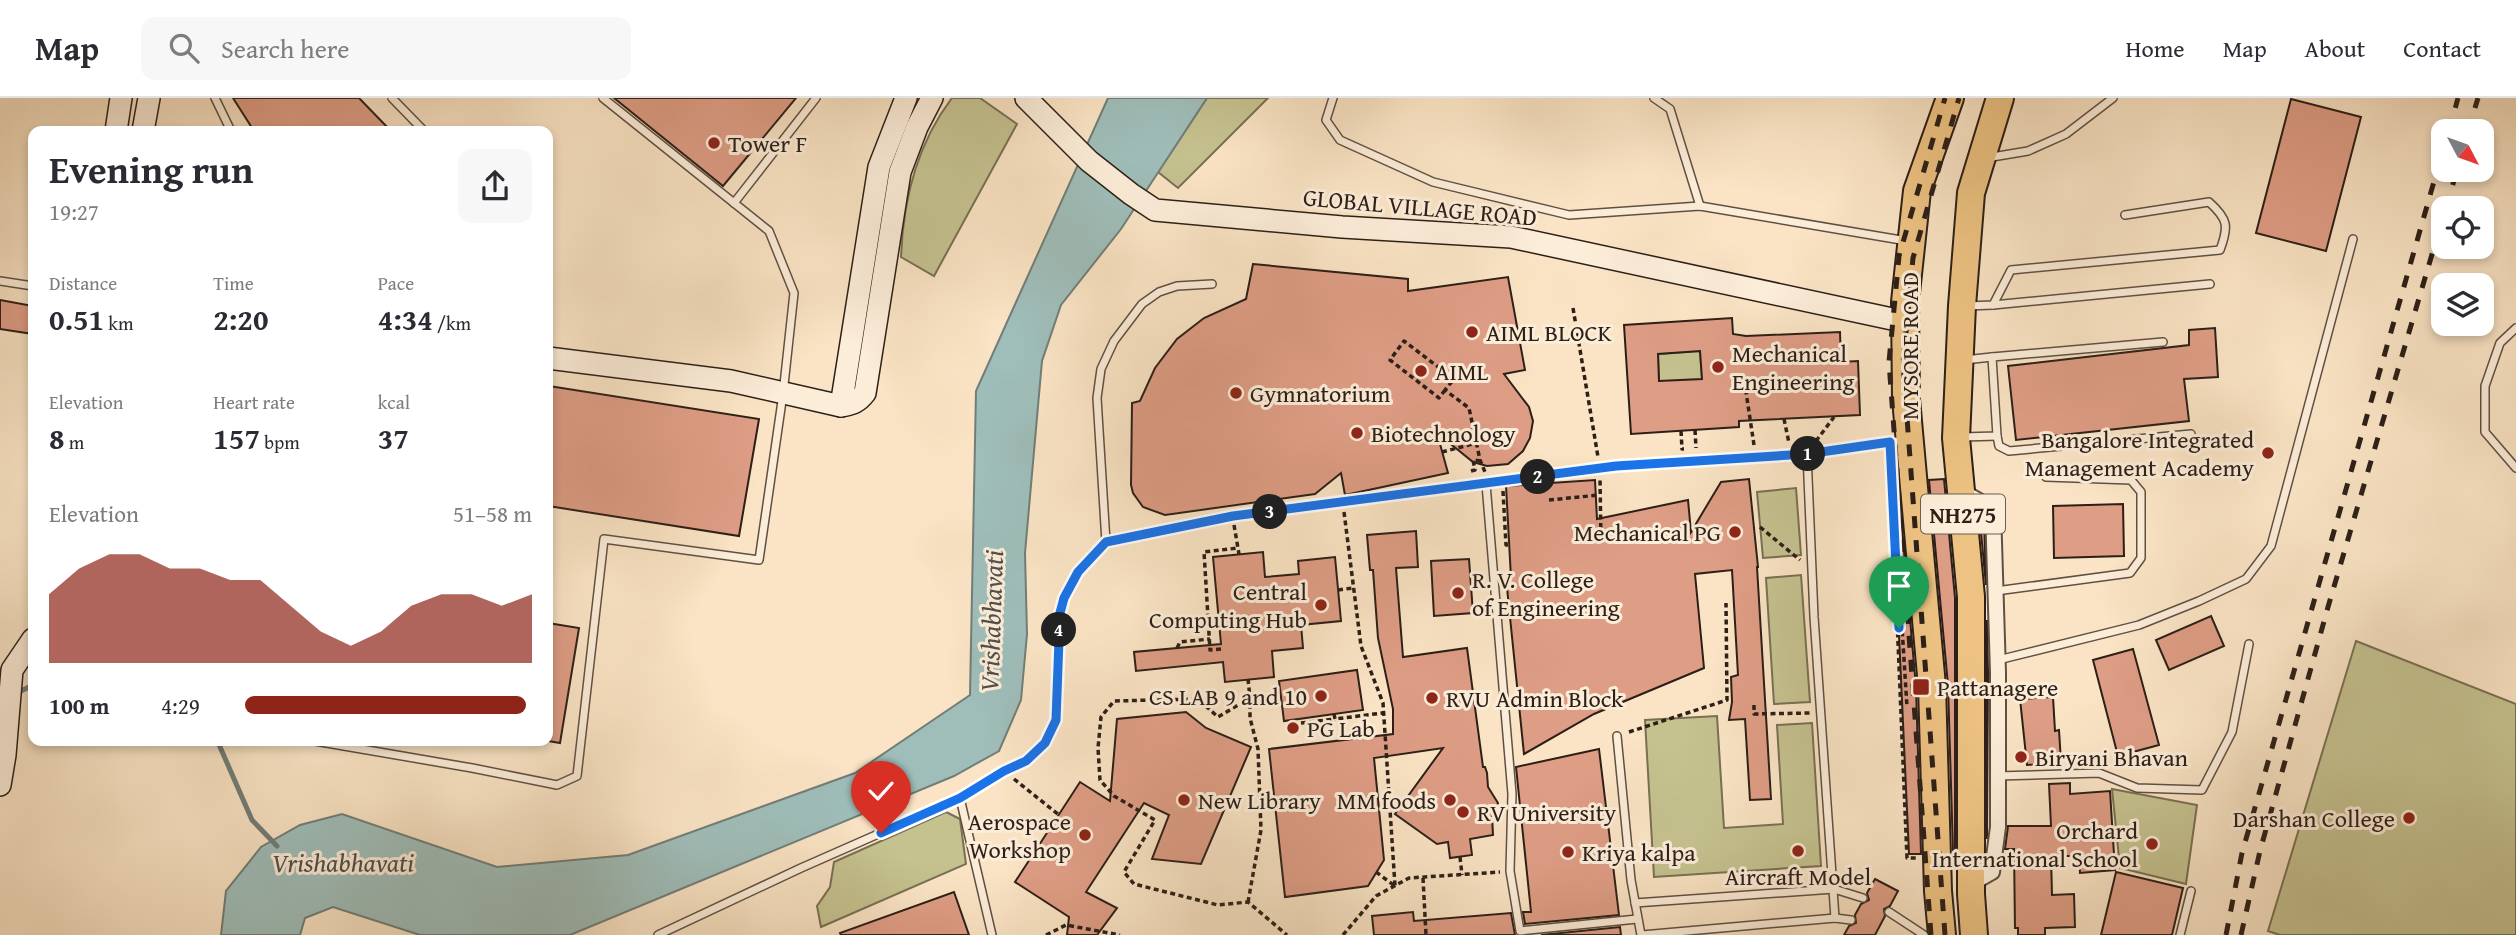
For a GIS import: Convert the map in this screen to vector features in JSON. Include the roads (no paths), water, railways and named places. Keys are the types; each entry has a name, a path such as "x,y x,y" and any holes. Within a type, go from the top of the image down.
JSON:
{"highway":[{"name":"MYSORE ROAD","path":"1942,935 1932,686 1906,399 1906,322 1917,191 1950,98"},
{"name":"MYSORE ROAD","path":"1974,935 1971,884 1971,597 1956,438 1971,193 2000,98"}],"street":[{"path":"117,126 121,98"},
{"path":"144,126 149,98"},
{"path":"842,406 879,167 906,98"},
{"path":"553,359 731,381 842,406 852,405 865,393 900,172 912,138 932,98"},
{"name":"GLOBAL VILLAGE ROAD","path":"1026,98 1039,105 1059,134 1131,194 1155,210 1342,227 1511,237 1906,322"},
{"path":"1960,490 1993,509 1998,661 1998,827 1992,872 1971,884"},
{"path":"0,785 12,670 28,646"}],"lane":[{"path":"215,98 229,126"},
{"path":"392,98 419,126"},
{"path":"344,746 557,785 577,776 604,539 759,560 783,394 794,293 769,232 603,98"},
{"path":"734,203 816,98"},
{"path":"1333,98 1325,120 1339,140 1433,182 1569,215 1700,206 1911,242"},
{"path":"1654,98 1670,109 1700,206"},
{"path":"1982,159 2028,151 2066,134 2113,98"},
{"path":"1993,305 2011,270 2220,250 2227,233 2223,215 2209,202 2125,215"},
{"path":"1998,661 2139,625 2246,579 2271,546 2353,239"},
{"path":"0,281 28,285"},
{"path":"1106,542 1097,398 1101,369 1114,341 1142,304 1159,292 1177,286 1212,284"},
{"path":"1962,306 2210,284"},
{"path":"2516,328 2500,343 2485,386 2485,432 2516,468"},
{"path":"1960,361 2163,342"},
{"path":"1992,357 1997,436 1999,446 2008,451 2191,434"},
{"path":"1956,438 1997,436"},
{"path":"658,935 960,798 1026,761 1051,732 1056,720 1060,613 1064,598 1078,572 1106,542 1233,516 1600,468 1807,454 1909,440"},
{"path":"1807,454 1820,713 1829,850 1835,889 1835,918"},
{"path":"1996,590 2130,573 2141,558 2141,492 2130,480 2046,477"},
{"path":"1486,484 1512,794 1510,871 1520,931 1637,919"},
{"path":"1996,776 2099,773 2137,788 2202,790 2232,732 2249,644"},
{"path":"1617,736 1635,903 1641,935 1835,918 1851,920"},
{"path":"960,798 992,935"},
{"path":"1635,903 1835,889 1863,898"},
{"path":"2180,935 2191,891"},
{"path":"1889,912 1924,935"}],"water":[{"name":"Vrishabhavati","path":"1108,98 1207,98 1121,229 1061,305 1042,361 1025,553 1027,634 1021,700 999,751 954,776 570,935 420,935 333,907 305,918 300,935 221,935 226,891 261,847 300,825 342,814 497,867 628,855 855,773 970,695 976,391"}],"waterway":[{"path":"15,694 28,688"},
{"path":"220,746 252,820 277,846"}],"railway":[{"path":"1931,935 1889,362 1899,256 1945,98"},
{"path":"1945,935 1903,363 1913,258 1959,98"},
{"path":"2452,119 2458,98"},
{"path":"2472,119 2478,98"},
{"path":"2226,935 2242,853 2434,182"},
{"path":"2449,196 2454,182"},
{"path":"2241,935 2260,851 2328,607 2431,258"}],"place":[{"name":"Tower F","path":"714,143"},
{"name":"AIML BLOCK","path":"1472,332"},
{"name":"Mechanical Engineering","path":"1718,367"},
{"name":"AIML","path":"1421,371"},
{"name":"Gymnatorium","path":"1236,393"},
{"name":"Biotechnology","path":"1357,433"},
{"name":"Bangalore Integrated Management Academy","path":"2268,453"},
{"name":"Mechanical PG","path":"1735,532"},
{"name":"R. V. College of Engineering","path":"1458,593"},
{"name":"Central Computing Hub","path":"1321,605"},
{"name":"Pattanagere","path":"1921,687"},
{"name":"CS LAB 9 and 10","path":"1321,696"},
{"name":"RVU Admin Block","path":"1432,698"},
{"name":"PG Lab","path":"1293,728"},
{"name":"Biryani Bhavan","path":"2021,757"},
{"name":"New Library","path":"1184,800"},
{"name":"MM foods","path":"1450,800"},
{"name":"RV University","path":"1463,812"},
{"name":"Darshan College","path":"2409,818"},
{"name":"Aerospace Workshop","path":"1085,835"},
{"name":"Orchard International School","path":"2152,844"},
{"name":"Aircraft Model","path":"1798,851"},
{"name":"Kriya kalpa","path":"1568,852"}]}
